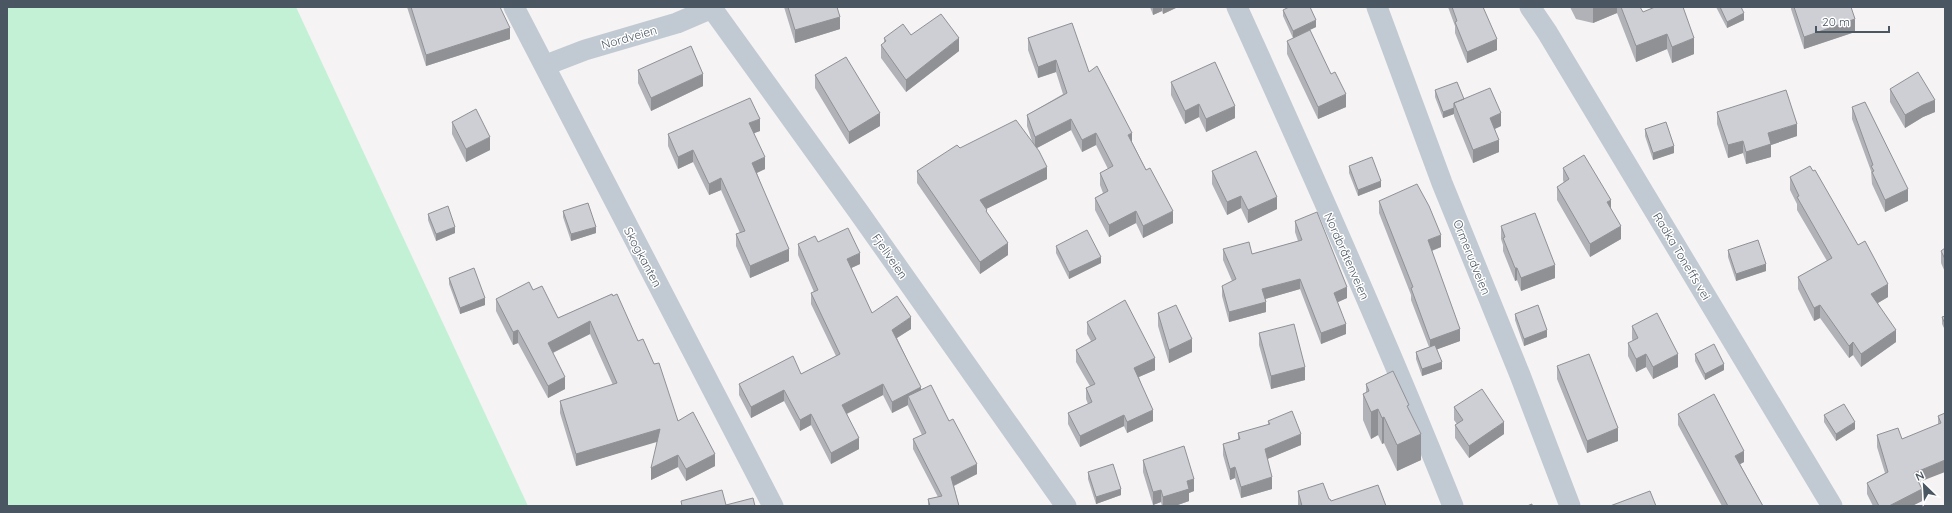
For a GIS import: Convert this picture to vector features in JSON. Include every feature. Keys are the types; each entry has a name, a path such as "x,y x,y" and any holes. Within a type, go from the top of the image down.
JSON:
{"street":[{"name":"Skogkanten","path":"514,7 546,65 633,238 773,506"},
{"name":"Nordbråtenveien","path":"1237,7 1285,112 1418,419 1453,506"},
{"name":"Ormerudveien","path":"1377,7 1442,183 1516,364 1570,506"},
{"name":"Radka Toneffs vei","path":"1530,7 1547,32 1832,506"},
{"name":"Nordveien","path":"546,65 592,48 677,23 711,8"},
{"name":"Fjellveien","path":"711,8 858,211 1066,506"}],"green space":[{"path":"7,7 296,7 528,506 7,506"}],"building":[{"path":"411,7 500,7 510,28 426,55"},
{"path":"788,7 837,7 840,17 795,30"},
{"path":"1289,7 1310,7 1316,20 1293,31 1283,10"},
{"path":"1452,7 1483,7 1497,39 1467,52 1455,22 1457,21"},
{"path":"1621,7 1640,7 1643,12 1655,7 1683,7 1694,38 1672,47 1667,34 1636,46"},
{"path":"1720,7 1741,7 1744,13 1727,22"},
{"path":"1794,7 1851,7 1855,19 1804,37"},
{"path":"941,14 959,38 906,80 881,45 886,41 884,38 903,24 911,35"},
{"path":"1072,23 1089,72 1097,66 1132,133 1128,135 1146,170 1150,168 1173,211 1143,226 1136,211 1109,225 1095,198 1108,191 1100,173 1113,166 1096,133 1082,140 1071,119 1035,137 1027,115 1067,93 1056,60 1038,67 1028,38"},
{"path":"1310,30 1331,74 1335,72 1346,94 1318,107 1287,41"},
{"path":"691,46 703,74 651,98 638,70"},
{"path":"846,57 880,113 849,132 815,75"},
{"path":"1215,62 1235,106 1206,119 1199,104 1185,111 1171,82"},
{"path":"1918,72 1935,100 1905,115 1890,89"},
{"path":"1457,82 1464,99 1454,103 1454,108 1443,112 1435,90"},
{"path":"1490,88 1501,113 1490,118 1499,140 1473,150 1454,103"},
{"path":"1786,90 1797,124 1768,133 1771,144 1746,152 1743,141 1728,145 1717,112"},
{"path":"750,98 760,119 749,123 765,157 752,163 789,249 750,266 736,234 745,231 721,178 709,184 693,150 678,157 668,134"},
{"path":"1865,102 1908,189 1885,200 1872,172 1874,171 1871,166 1873,165 1852,107"},
{"path":"476,109 490,137 466,149 452,122"},
{"path":"1016,120 1039,151 1047,167 980,200 1008,243 980,262 917,171 957,145 960,148"},
{"path":"1666,122 1674,146 1653,153 1645,129"},
{"path":"1256,151 1277,197 1248,210 1241,196 1227,202 1212,171"},
{"path":"1584,155 1611,200 1607,202 1621,226 1590,244 1557,187 1569,179 1563,168"},
{"path":"1372,157 1381,181 1358,190 1349,166"},
{"path":"1810,166 1813,171 1815,170 1858,245 1865,241 1888,284 1871,294 1896,330 1861,354 1853,342 1849,346 1820,305 1814,308 1798,277 1832,258 1797,197 1799,196 1790,177"},
{"path":"1417,184 1429,206 1441,235 1428,240 1460,329 1430,340 1411,288 1413,287 1379,201"},
{"path":"588,203 596,227 571,234 563,211"},
{"path":"448,206 455,227 436,234 428,214"},
{"path":"1317,212 1347,287 1334,293 1346,324 1321,333 1300,279 1262,289 1266,302 1229,312 1222,286 1236,279 1223,249 1249,242 1252,254 1302,240 1295,221"},
{"path":"1535,213 1555,265 1521,278 1517,268 1515,268 1503,238 1505,237 1501,226"},
{"path":"848,228 860,253 847,259 872,313 897,296 911,317 892,330 921,387 892,402 883,384 842,405 859,438 831,453 811,414 800,420 784,390 751,407 739,384 793,356 801,374 840,354 811,293 818,290 798,244 815,236 818,242"},
{"path":"1087,230 1101,257 1069,272 1056,246"},
{"path":"1758,240 1766,264 1736,274 1728,250"},
{"path":"1945,248 1945,259 1941,251"},
{"path":"474,268 485,298 460,308 449,278"},
{"path":"529,282 533,290 542,286 558,318 612,294 613,296 617,294 638,341 643,339 654,364 659,363 678,421 693,412 715,454 686,469 678,455 651,468 660,429 576,454 560,401 617,383 590,321 548,343 565,377 548,386 518,330 513,332 496,299"},
{"path":"1125,300 1155,358 1134,368 1153,410 1127,422 1124,415 1080,436 1068,413 1092,402 1086,388 1095,384 1076,350 1096,339 1087,322"},
{"path":"1176,305 1192,339 1169,350 1158,313"},
{"path":"1538,305 1547,330 1524,339 1515,314"},
{"path":"1657,313 1678,354 1653,367 1646,354 1636,359 1628,343 1638,338 1632,326"},
{"path":"1945,316 1945,324 1942,317"},
{"path":"1294,324 1305,367 1271,376 1259,333"},
{"path":"1714,344 1724,364 1705,374 1695,354"},
{"path":"1435,345 1442,362 1422,369 1416,352"},
{"path":"1589,354 1618,428 1587,441 1557,366"},
{"path":"1393,371 1409,405 1407,406 1421,434 1397,445 1384,417 1382,418 1378,409 1371,412 1363,394 1369,391 1366,384"},
{"path":"931,385 949,421 953,419 977,464 951,477 959,506 930,506 928,499 942,496 913,439 926,433 908,396"},
{"path":"1482,389 1504,422 1469,446 1455,425 1463,420 1454,407"},
{"path":"1714,394 1744,451 1735,456 1763,506 1728,506 1678,414"},
{"path":"1844,404 1855,422 1836,434 1824,415"},
{"path":"1292,411 1301,434 1265,449 1272,477 1241,487 1235,467 1230,469 1223,444 1240,439 1238,433 1270,424 1268,421"},
{"path":"1945,413 1945,460 1914,473 1922,489 1889,506 1879,506 1867,483 1888,472 1877,435 1898,428 1902,439 1941,423 1938,416"},
{"path":"1184,446 1194,479 1187,481 1189,489 1163,497 1161,490 1153,492 1143,460"},
{"path":"1113,464 1121,489 1096,497 1088,472"},
{"path":"1323,483 1331,501 1378,485 1386,506 1302,506 1298,491"},
{"path":"722,490 726,505 753,498 755,506 682,506 681,501"},
{"path":"1650,491 1656,506 1610,506"}]}
